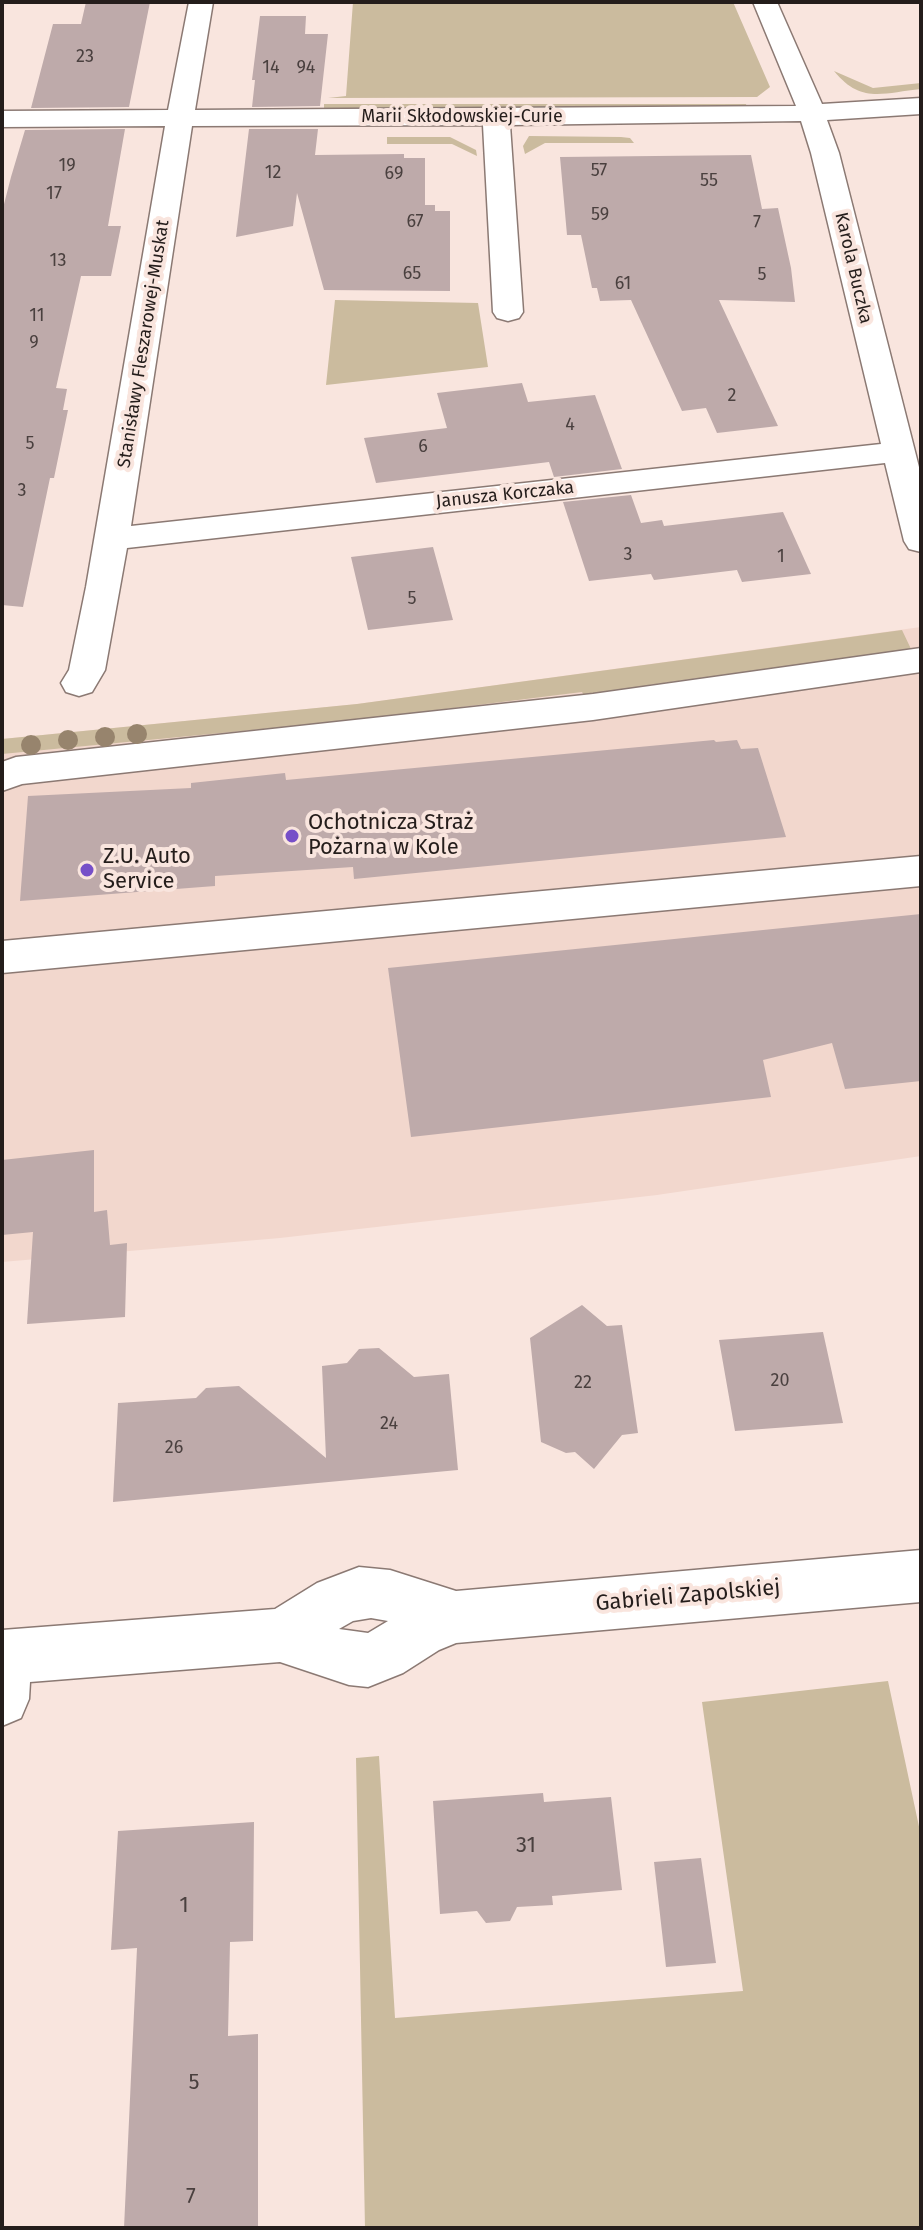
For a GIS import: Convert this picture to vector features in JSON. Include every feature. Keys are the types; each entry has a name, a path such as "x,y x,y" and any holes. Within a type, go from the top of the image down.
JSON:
{"street":[{"name":"Stanisławy Fleszarowej-Muskat","path":"79,683 87,670 114,539 179,119 201,2"},
{"name":"Karola Buczka","path":"765,2 825,153 921,541"},
{"name":"Marii Skłodowskiej-Curie","path":"2,119 812,114 921,106"},
{"path":"496,117 508,312"},
{"name":"Janusza Korczaka","path":"114,539 897,452"},
{"path":"2,777 16,771 593,707 921,660"},
{"path":"2,957 921,871"},
{"name":"Gabrieli Zapolskiej","path":"3,1671 280,1635 301,1638 348,1658 363,1660 379,1657 420,1631 456,1617 921,1576"}],"shaded area":[{"path":"353,2 733,2 770,87 757,97 328,98 346,96"},
{"path":"834,71 873,88 921,83 921,89 883,94 863,92"},
{"path":"324,104 746,104 747,108 324,108"},
{"path":"529,136 621,137 630,138 634,143 545,143 525,154 523,146"},
{"path":"387,137 450,137 476,150 477,156 452,144 387,144"},
{"path":"335,300 478,303 488,367 326,385"},
{"path":"921,627 921,1156 657,1195 280,1238 2,1262 2,739 357,704"},
{"path":"902,630 911,649 649,685 650,690 585,697 582,692 357,720 2,754 2,739 357,704"},
{"path":"888,1681 921,1836 921,2228 365,2228 356,1758 379,1756 395,2018 743,1991 702,1702"}],"building":[{"path":"86,2 150,2 129,107 31,108 53,24 81,24"},
{"path":"260,16 306,16 305,34 328,34 320,106 252,107"},
{"path":"125,129 108,226 121,226 111,276 81,276 56,388 67,389 63,410 68,410 54,478 50,478 23,607 2,605 2,212 11,177 25,130"},
{"path":"249,129 318,129 315,155 404,154 404,158 425,158 425,205 435,205 435,211 450,211 450,291 324,290 297,193 293,226 236,237"},
{"path":"751,155 762,209 778,208 795,302 719,300 778,426 717,433 706,408 682,411 631,300 600,301 597,288 592,288 581,235 567,235 560,157"},
{"path":"522,383 528,402 595,395 622,469 554,477 549,462 376,483 364,438 447,428 437,393"},
{"path":"631,495 641,523 662,520 664,526 783,512 811,574 742,582 737,570 654,580 651,574 589,581 563,502"},
{"path":"433,547 453,620 368,630 351,557"},
{"path":"737,740 741,749 758,748 786,837 354,879 353,867 215,876 215,886 20,901 28,796 191,788 191,783 285,773 286,780"},
{"path":"921,914 921,1081 845,1089 832,1043 763,1060 771,1097 411,1137 388,968"},
{"path":"94,1150 94,1212 107,1210 110,1245 127,1243 125,1317 27,1324 33,1232 2,1235 2,1160"},
{"path":"582,1305 607,1326 622,1325 638,1433 622,1435 594,1469 575,1452 566,1453 541,1442 530,1338"},
{"path":"823,1332 843,1423 735,1431 719,1340"},
{"path":"379,1348 414,1377 449,1374 458,1470 113,1502 118,1403 196,1398 206,1388 239,1386 326,1458 322,1366 347,1363 359,1349"},
{"path":"543,1793 544,1802 611,1797 622,1890 552,1896 553,1905 517,1907 510,1921 486,1923 477,1911 440,1914 433,1801"},
{"path":"254,1822 253,1941 230,1942 228,2036 258,2034 258,2228 124,2228 137,1948 111,1950 118,1831"},
{"path":"701,1858 716,1963 666,1967 654,1862"}],"place":[{"name":"Ochotnicza Straż Pożarna w Kole","path":"292,836"},
{"name":"Z.U. Auto Service","path":"87,870"}]}
